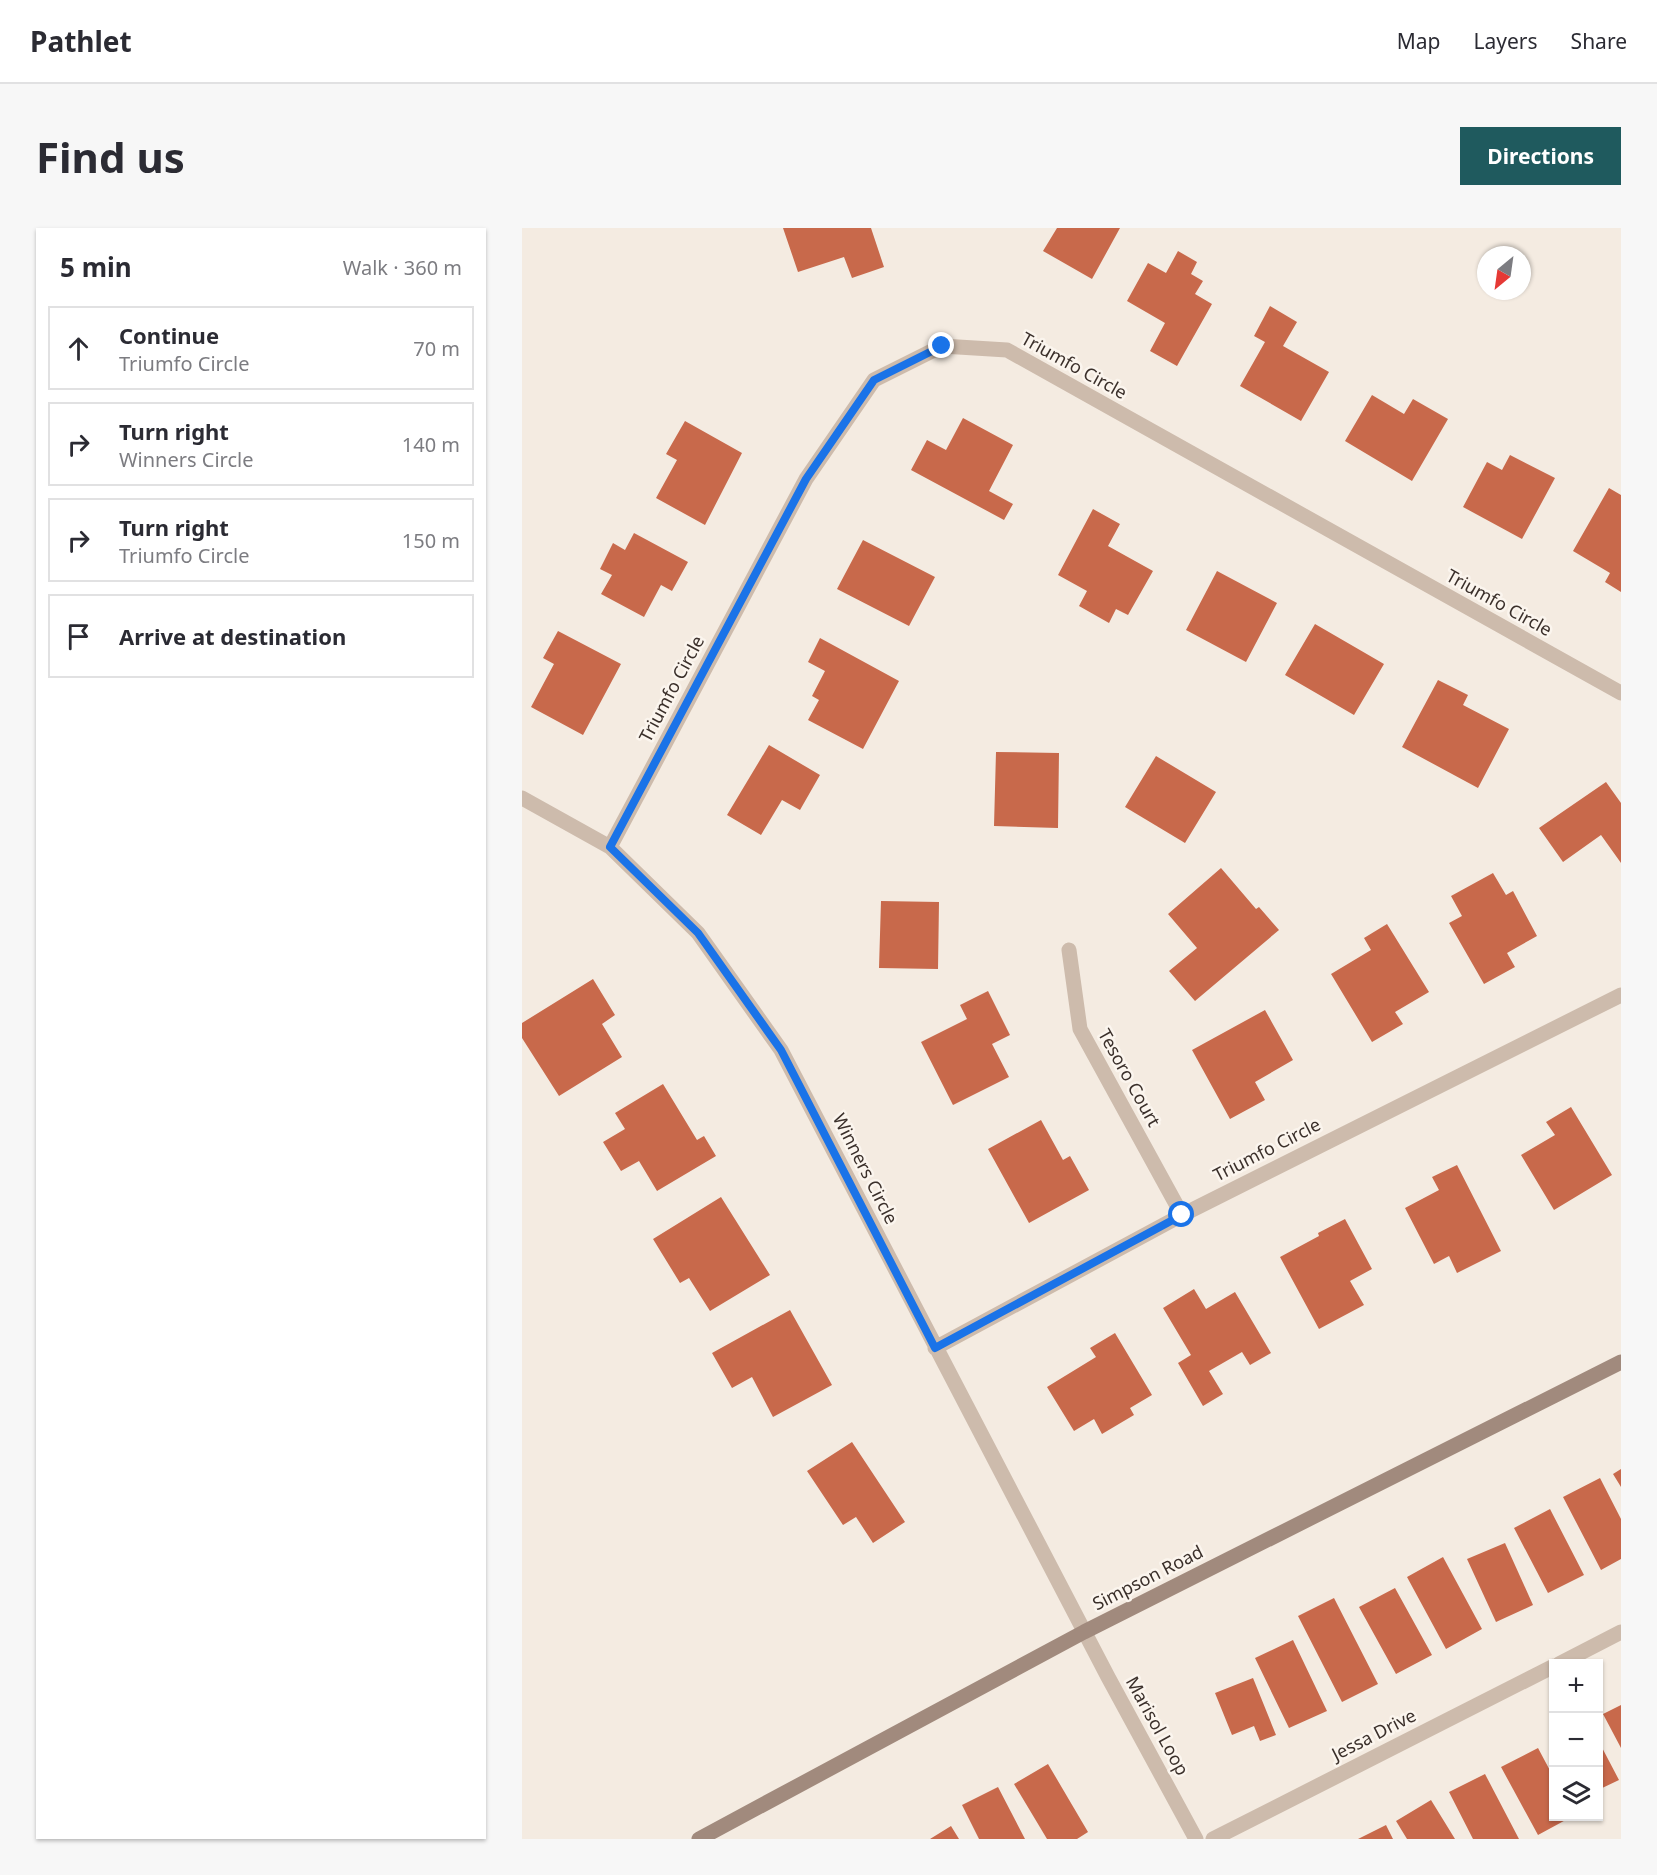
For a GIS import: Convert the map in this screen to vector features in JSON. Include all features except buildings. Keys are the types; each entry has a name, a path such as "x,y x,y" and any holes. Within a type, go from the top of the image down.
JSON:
{"main road":[{"name":"Simpson Road","path":"699,1839 1084,1632 1621,1362"}],"street":[{"name":"Triumfo Circle","path":"610,847 806,479 874,380 942,346 1007,350 1621,693"},
{"name":"Winners Circle","path":"522,798 610,847 698,933 781,1050 1084,1632"},
{"name":"Tesoro Court","path":"1069,950 1080,1029 1182,1215"},
{"name":"Triumfo Circle","path":"935,1348 1182,1215 1621,995"},
{"name":"Marisol Loop","path":"1084,1632 1196,1839"},
{"path":"1569,1659 1621,1632"},
{"name":"Jessa Drive","path":"1213,1839 1549,1669"}],"route":[{"path":"942,346 874,380 806,479 610,847 698,933 781,1050 935,1348 1182,1215"}]}
